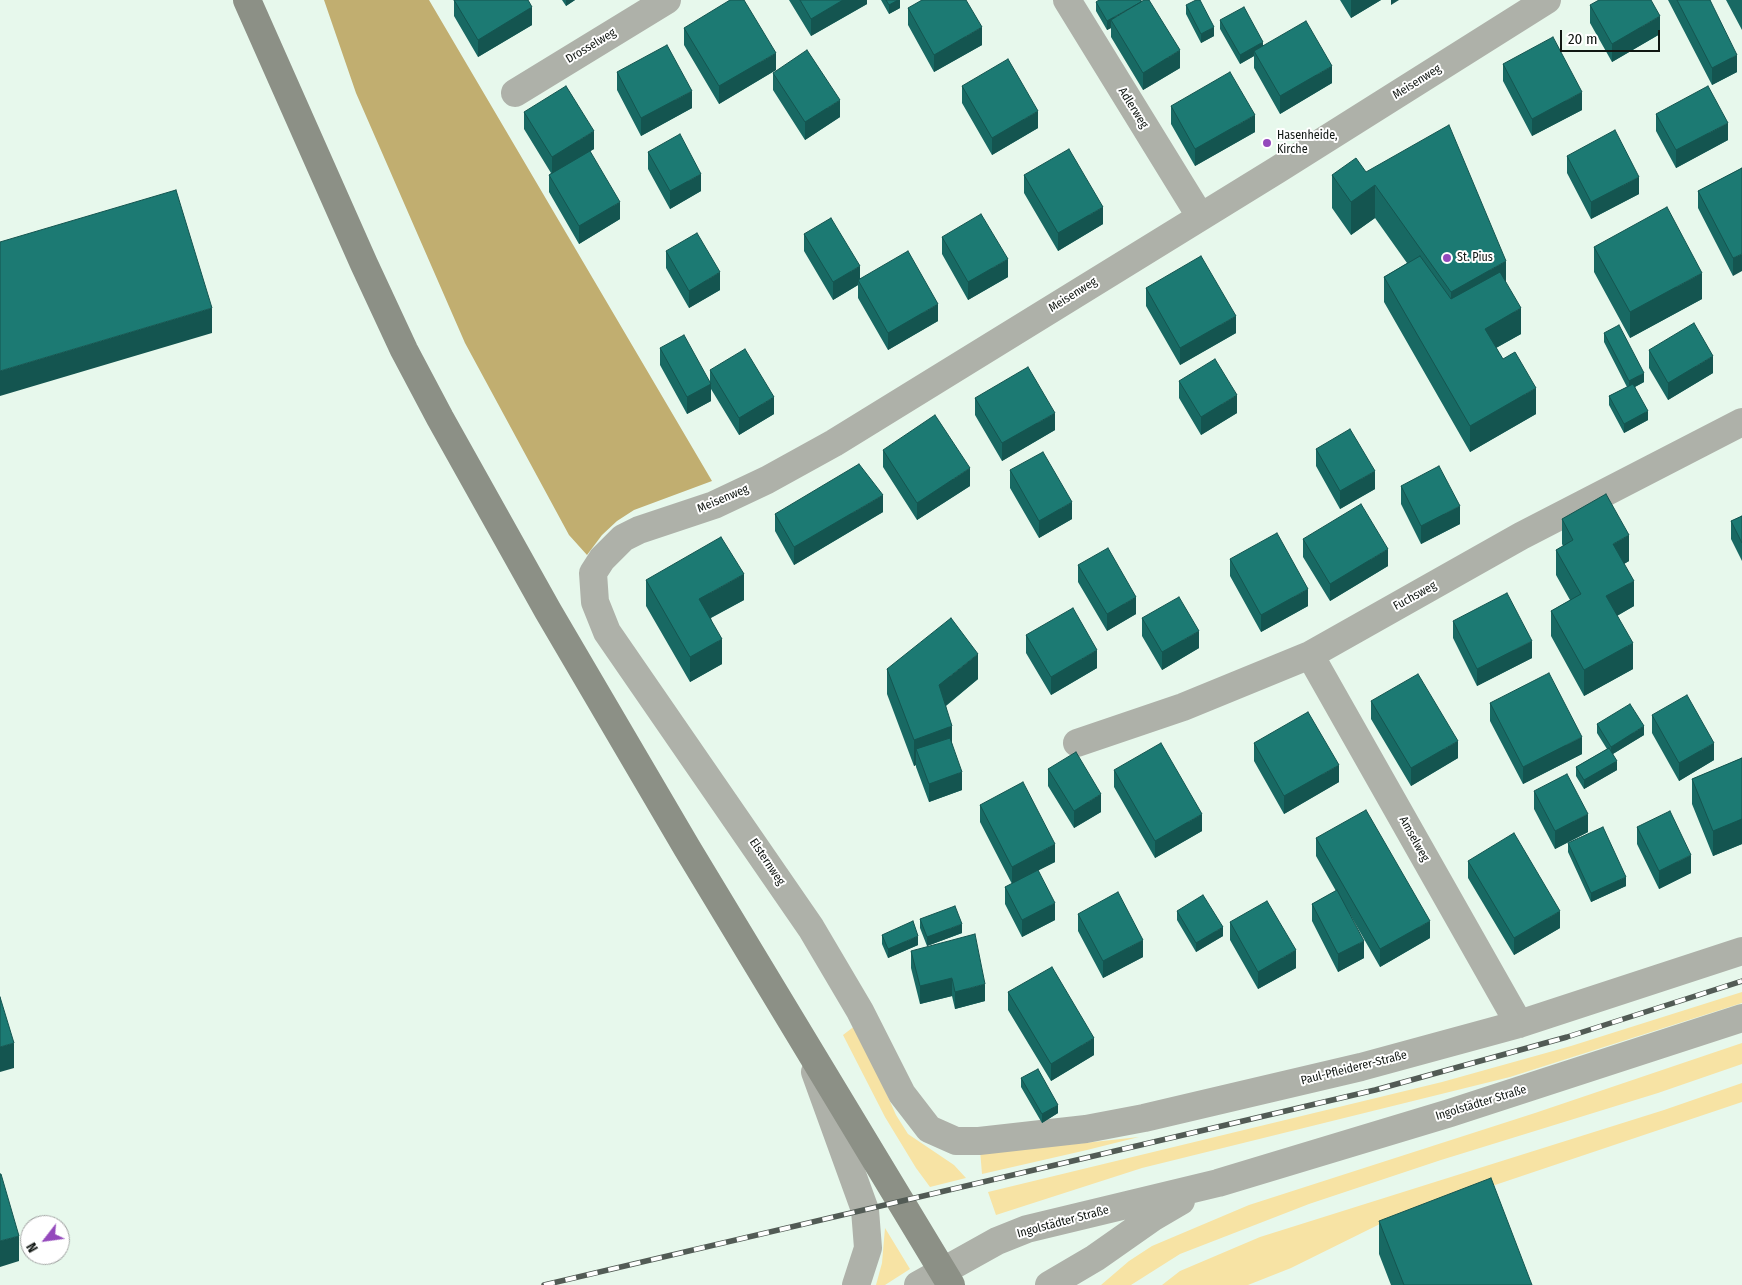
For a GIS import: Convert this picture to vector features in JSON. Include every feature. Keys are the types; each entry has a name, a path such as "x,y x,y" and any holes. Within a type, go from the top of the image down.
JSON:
{"main road":[{"path":"247,0 364,264 404,350 440,418 548,610 806,1047 947,1278"}],"street":[{"name":"Drosselweg","path":"515,93 666,0"},
{"name":"Adlerweg","path":"1067,0 1200,216"},
{"name":"Meisenweg","path":"593,573 602,559 623,538 639,530 722,500 767,480 834,443 1277,170 1547,0"},
{"name":"Fuchsweg","path":"1076,743 1183,707 1310,655 1521,536 1742,422"},
{"name":"Elsternweg","path":"593,573 595,602 607,632 811,928 860,1011 902,1094 929,1129 956,1141"},
{"name":"Amselweg","path":"1310,655 1518,1024"},
{"name":"Paul-Pfleiderer-Straße","path":"956,1141 979,1141 1061,1132 1144,1118 1361,1067 1518,1024 1742,952"},
{"name":"Ingolstädter Straße","path":"918,1285 947,1278 997,1241 1027,1229 1218,1183 1450,1114 1742,1018"},
{"path":"806,1047 865,1210 868,1248 856,1285"},
{"name":"Ingolstädter Straße","path":"1049,1285 1095,1258 1152,1218 1218,1183"},
{"path":"1072,1285 1095,1258"}],"shaded area":[{"path":"324,0 429,0 712,481 634,510 617,521 602,535 587,555 569,535 465,343 356,93"},
{"path":"1742,992 1742,1003 1510,1077 1142,1168 996,1215 988,1192 1442,1082 1571,1046"},
{"path":"856,1025 896,1115 908,1134 954,1165 966,1178 930,1187 916,1168 885,1117 843,1035"},
{"path":"1742,1043 1742,1064 1658,1093 1441,1160 1309,1204 1180,1254 1131,1285 1101,1285 1129,1261 1152,1246 1249,1205 1535,1113"},
{"path":"1742,1083 1742,1102 1382,1223 1291,1268 1248,1285 1162,1285 1180,1271 1260,1237 1664,1110"},
{"path":"1139,1137 982,1174 980,1150 1075,1144"},
{"path":"885,1228 910,1269 885,1285 876,1285 882,1263"}],"building":[{"path":"454,0 528,0 532,7 478,40"},
{"path":"730,0 744,0 776,53 719,86 684,28"},
{"path":"800,0 843,0 811,19"},
{"path":"886,0 898,0 889,5"},
{"path":"922,0 966,0 982,27 934,55 908,8"},
{"path":"1099,0 1141,0 1141,2 1107,21 1096,2"},
{"path":"1144,0 1149,0 1180,50 1143,73 1111,20"},
{"path":"1200,0 1214,27 1201,34 1186,5"},
{"path":"1599,0 1651,0 1660,16 1612,44 1590,5"},
{"path":"1677,0 1710,0 1737,55 1712,68"},
{"path":"1244,7 1263,42 1240,55 1220,20"},
{"path":"1306,21 1332,66 1280,96 1254,51"},
{"path":"1553,37 1582,92 1532,119 1503,64"},
{"path":"667,45 692,91 641,118 617,72"},
{"path":"807,50 840,100 805,122 773,73"},
{"path":"1008,59 1038,111 992,138 962,86"},
{"path":"1230,72 1255,115 1195,149 1171,106"},
{"path":"566,86 594,131 552,157 524,112"},
{"path":"1708,86 1728,123 1676,150 1656,114"},
{"path":"1449,125 1506,261 1451,292 1375,185 1351,202 1332,175 1356,158 1366,172"},
{"path":"1615,130 1639,177 1591,202 1567,156"},
{"path":"680,134 701,174 670,191 648,152"},
{"path":"1069,149 1103,207 1058,233 1024,175"},
{"path":"590,151 620,202 579,226 549,175"},
{"path":"1742,168 1742,254 1733,258 1698,191"},
{"path":"176,190 212,308 0,371 0,242"},
{"path":"1667,207 1702,273 1630,312 1594,247"},
{"path":"981,214 1008,259 968,282 942,237"},
{"path":"831,218 860,266 833,282 804,234"},
{"path":"697,233 720,272 689,291 666,251"},
{"path":"908,251 938,304 888,333 858,280"},
{"path":"1201,256 1236,316 1180,348 1146,288"},
{"path":"1420,256 1451,299 1500,272 1521,308 1485,329 1503,359 1515,352 1536,388 1470,426 1384,277"},
{"path":"1694,323 1713,356 1668,383 1649,350"},
{"path":"1619,325 1644,373 1629,381 1604,333"},
{"path":"684,335 711,384 687,397 660,348"},
{"path":"745,349 774,397 739,418 710,370"},
{"path":"1215,359 1237,395 1201,417 1179,381"},
{"path":"1028,367 1055,413 1002,443 975,398"},
{"path":"1633,384 1648,411 1624,424 1609,396"},
{"path":"935,415 970,468 917,503 883,450"},
{"path":"1350,429 1375,471 1340,491 1316,449"},
{"path":"1043,452 1072,502 1039,521 1010,470"},
{"path":"859,464 883,495 794,547 775,514"},
{"path":"1439,466 1460,506 1421,526 1401,486"},
{"path":"1606,494 1629,535 1613,544 1634,581 1606,596 1633,643 1584,670 1551,611 1581,594 1556,550 1573,540 1562,519"},
{"path":"1361,504 1388,549 1330,584 1303,539"},
{"path":"1742,516 1742,543 1731,521"},
{"path":"1277,533 1308,589 1261,615 1230,559"},
{"path":"721,537 744,574 699,599 722,639 690,657 646,580"},
{"path":"1108,548 1136,597 1107,614 1078,565"},
{"path":"1507,593 1532,641 1477,669 1453,621"},
{"path":"1179,597 1199,631 1162,652 1142,618"},
{"path":"1073,608 1097,650 1051,677 1026,635"},
{"path":"951,618 978,654 939,685 952,726 914,740 887,669"},
{"path":"1549,673 1582,737 1523,767 1490,703"},
{"path":"1418,674 1458,741 1411,768 1371,701"},
{"path":"1687,695 1714,743 1679,763 1652,715"},
{"path":"1630,704 1644,726 1611,747 1597,724"},
{"path":"1308,712 1339,765 1284,796 1254,743"},
{"path":"950,738 962,772 929,784 916,749"},
{"path":"1161,743 1202,814 1155,841 1114,770"},
{"path":"1609,748 1617,761 1584,780 1576,767"},
{"path":"1076,752 1101,794 1074,811 1048,769"},
{"path":"1742,758 1742,819 1713,831 1692,779"},
{"path":"1567,774 1588,814 1555,831 1534,791"},
{"path":"1023,782 1055,844 1012,867 980,805"},
{"path":"1366,810 1430,921 1380,949 1316,838"},
{"path":"1670,811 1691,855 1659,871 1637,827"},
{"path":"1603,827 1626,877 1591,893 1568,843"},
{"path":"1514,833 1560,911 1514,938 1468,861"},
{"path":"1038,870 1055,903 1022,920 1005,887"},
{"path":"1337,890 1364,941 1338,954 1312,904"},
{"path":"1118,892 1143,940 1103,961 1078,914"},
{"path":"1203,895 1223,927 1196,943 1177,911"},
{"path":"1267,901 1296,950 1258,972 1230,922"},
{"path":"955,906 962,924 927,937 920,919"},
{"path":"913,921 918,936 888,949 882,935"},
{"path":"975,934 985,984 955,992 952,978 920,986 911,951"},
{"path":"1052,967 1094,1038 1051,1064 1008,992"},
{"path":"0,997 14,1043 0,1047"},
{"path":"1038,1069 1058,1105 1042,1114 1021,1078"},
{"path":"0,1174 19,1236 0,1241"},
{"path":"1491,1178 1532,1285 1404,1285 1379,1221"}],"railway":[{"path":"544,1285 1375,1090 1567,1037 1742,981"}],"place":[{"name":"Hasenheide, Kirche","path":"1267,143"},
{"name":"St. Pius","path":"1447,258"}]}
